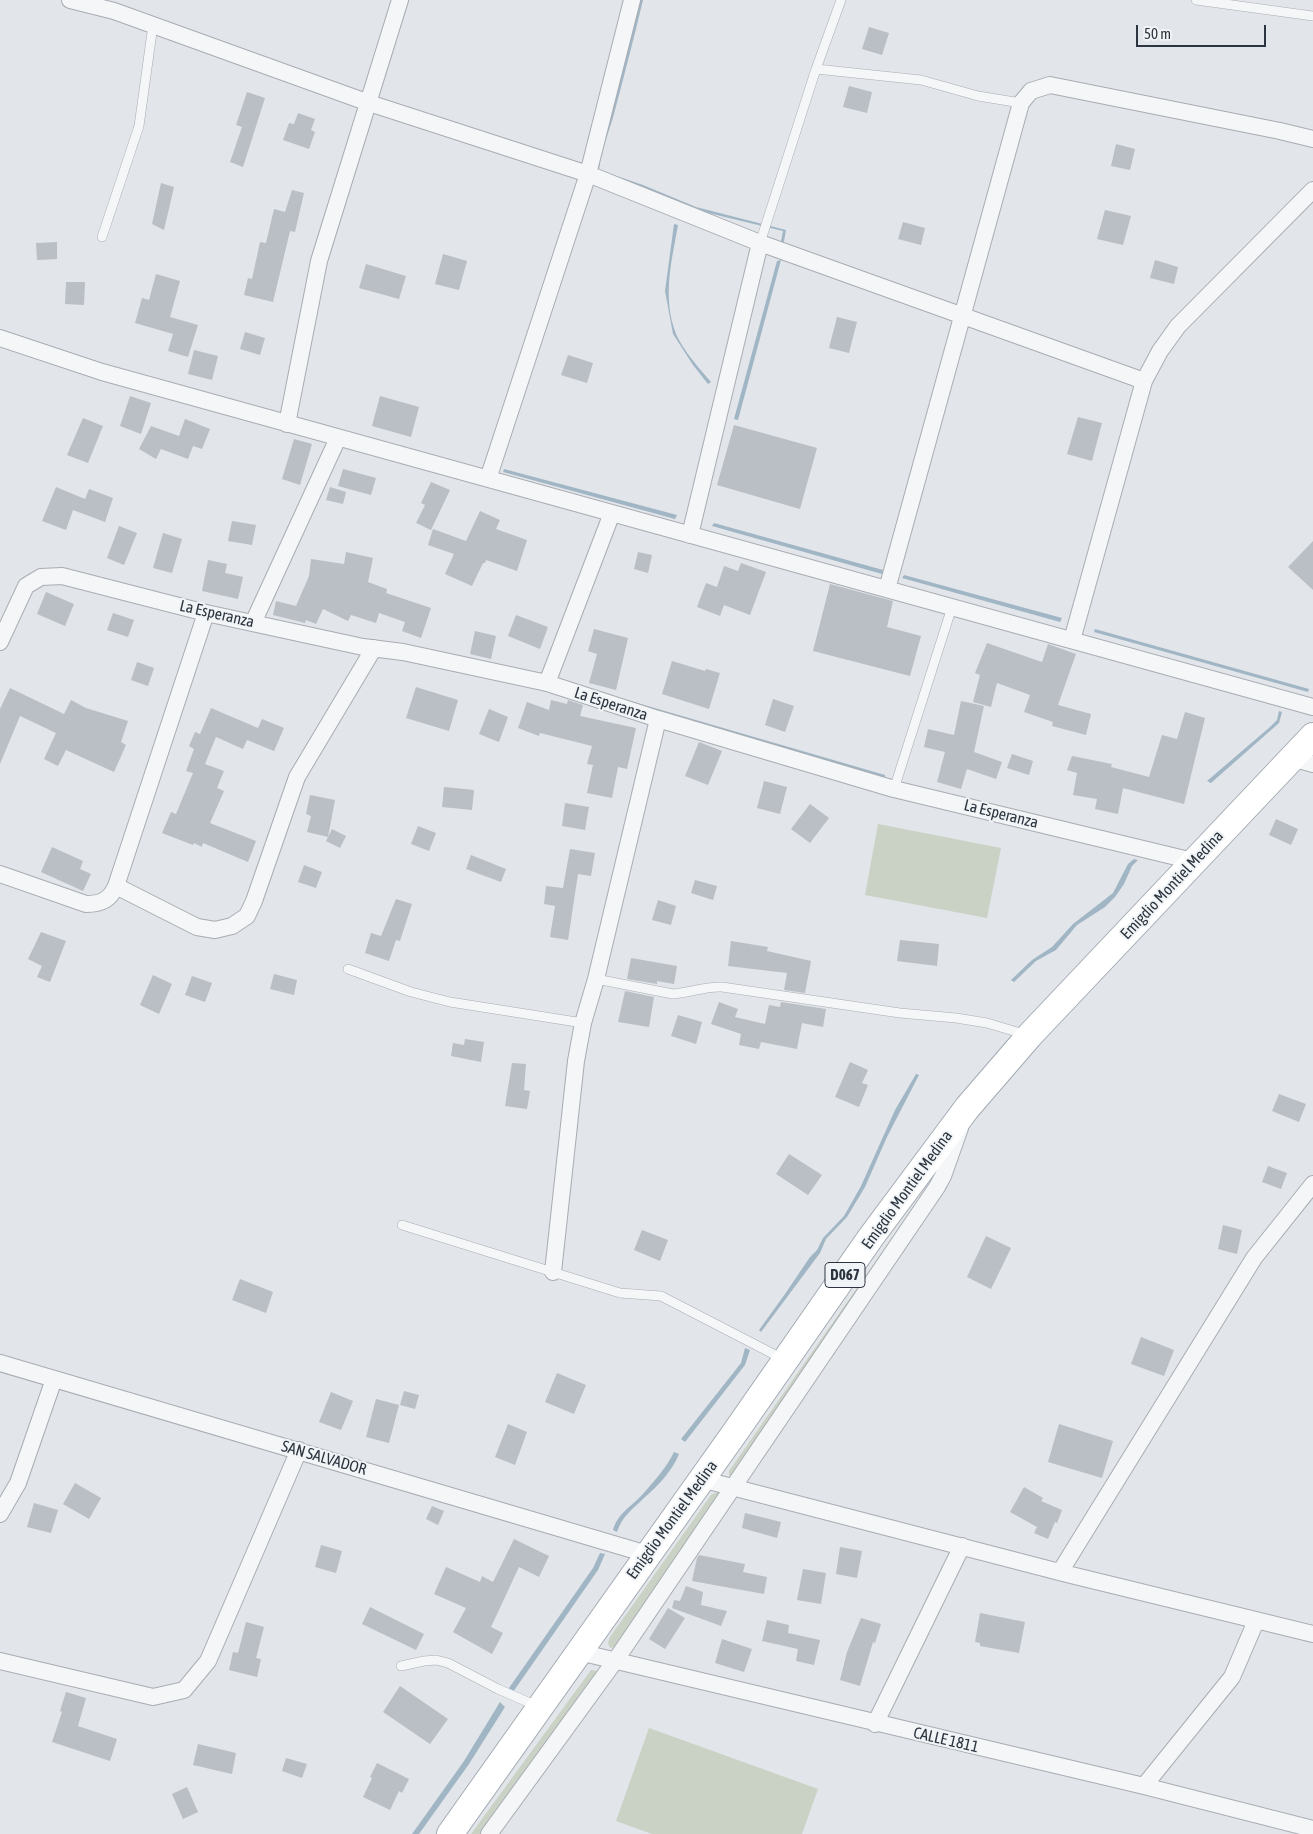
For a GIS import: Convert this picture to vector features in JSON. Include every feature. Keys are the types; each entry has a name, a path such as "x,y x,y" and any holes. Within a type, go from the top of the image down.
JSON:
{"main road":[{"name":"Emigdio Montiel Medina","path":"450,1834 872,1237 967,1108 1030,1035 1193,861 1302,761 1313,736"}],"street":[{"path":"70,0 114,11 153,24 369,103 588,174 760,243 1144,381"},
{"path":"287,424 319,261 400,0"},
{"path":"488,479 588,174 632,0"},
{"path":"887,590 1021,103 1031,91 1050,85 1313,139"},
{"path":"1072,640 1144,381 1160,350 1178,326 1313,190"},
{"path":"690,535 760,243"},
{"path":"0,338 102,372 287,424 1313,707"},
{"path":"253,623 338,438"},
{"path":"547,683 612,514"},
{"name":"La Esperanza","path":"0,642 26,586 40,577 62,576 206,613 363,647 403,652 547,683 658,719 894,788 1193,861"},
{"path":"0,874 86,904 98,904 106,900 113,892 206,613"},
{"path":"116,886 197,927 215,930 232,926 247,916 254,901 297,777 374,648"},
{"path":"553,1272 576,1061 583,1023 596,980 658,719"},
{"path":"489,1834 615,1661 937,1188 967,1108"},
{"path":"1060,1572 1254,1258 1313,1184"},
{"name":"SAN SALVADOR","path":"0,1363 648,1554"},
{"path":"0,1514 18,1483 54,1379"},
{"path":"0,1661 153,1697 184,1690 208,1661 299,1450"},
{"path":"701,1479 1060,1572 1313,1634"},
{"path":"875,1724 962,1546"},
{"path":"1144,1786 1232,1677 1256,1621"},
{"name":"CALLE 1811","path":"579,1652 875,1724 1144,1786 1313,1829"}],"lane":[{"path":"760,243 816,69 841,0"},
{"path":"1196,0 1313,16"},
{"path":"102,237 139,126 153,24"},
{"path":"816,69 921,80 978,96 1021,103"},
{"path":"894,788 952,608"},
{"path":"348,969 411,992 450,1002 583,1023"},
{"path":"596,980 673,994 684,994 711,987 722,987 900,1013 956,1018 987,1023 1030,1035"},
{"path":"402,1225 620,1293 660,1296 786,1360"},
{"path":"401,1666 436,1660 448,1663 540,1708"}],"green space":[{"path":"878,824 1001,848 987,918 865,895"},
{"path":"938,1172 731,1476 729,1475 729,1471"},
{"path":"720,1492 615,1647 610,1648 608,1643 610,1637 711,1495"},
{"path":"591,1670 597,1671 596,1677 480,1834 471,1834"},
{"path":"649,1728 818,1789 802,1834 652,1834 616,1821"}],"water":[{"path":"639,0 643,0 599,170 643,185 696,207 786,230 783,247 780,247 783,231 696,210 595,171"},
{"path":"674,224 678,225 670,276 669,302 671,315 680,342 711,382 708,384 673,334 665,291"},
{"path":"781,260 738,420 734,419 777,261"},
{"path":"504,469 677,515 675,519 503,472"},
{"path":"714,523 883,570 882,574 712,526"},
{"path":"904,575 1062,618 1060,622 902,578"},
{"path":"1095,629 1309,689 1308,692 1094,632"},
{"path":"565,682 885,775 885,778 565,684"},
{"path":"1279,711 1282,712 1279,723 1211,783 1207,781 1270,727 1277,720"},
{"path":"1134,859 1138,860 1132,866 1124,884 1105,907 1077,925 1056,950 1036,961 1014,982 1011,980 1032,960 1052,947 1073,924 1113,893 1128,864"},
{"path":"916,1074 919,1075 887,1137 865,1187 847,1217 826,1239 820,1253 761,1332 759,1330 810,1257 817,1250 823,1238 844,1216 861,1186 895,1110"},
{"path":"745,1348 750,1350 745,1365 685,1442 681,1439 741,1363"},
{"path":"674,1452 679,1454 669,1472 628,1513 617,1532 613,1530 618,1519 656,1479"},
{"path":"600,1553 605,1554 598,1570 513,1692 509,1688 593,1568"},
{"path":"500,1702 505,1707 469,1764 419,1834 412,1834 464,1761"}],"building":[{"path":"869,27 889,33 882,55 862,49"},
{"path":"849,86 872,92 867,113 843,107"},
{"path":"247,92 265,98 243,167 230,162 242,127 236,125"},
{"path":"298,113 315,119 311,130 315,132 309,149 283,140 289,123 294,124"},
{"path":"1116,144 1135,149 1130,170 1111,166"},
{"path":"161,183 174,187 164,230 152,224"},
{"path":"292,190 304,193 295,232 290,231 273,302 244,295 248,278 252,279 260,242 266,243 274,209 285,212"},
{"path":"1105,210 1131,216 1123,245 1097,239"},
{"path":"903,222 925,228 921,245 898,239"},
{"path":"57,242 57,259 37,260 36,243"},
{"path":"443,254 467,261 459,290 435,284"},
{"path":"1155,260 1178,267 1174,284 1150,278"},
{"path":"366,264 406,276 399,299 359,288"},
{"path":"156,274 180,281 170,317 198,325 188,357 168,351 173,334 135,323 142,298 149,300"},
{"path":"66,282 85,282 84,305 65,304"},
{"path":"837,317 857,322 849,353 829,348"},
{"path":"245,332 265,338 260,355 240,349"},
{"path":"194,350 218,356 212,380 188,374"},
{"path":"568,355 593,363 587,383 561,375"},
{"path":"130,396 151,403 141,434 120,426"},
{"path":"380,396 419,407 411,437 372,426"},
{"path":"1078,417 1102,423 1092,461 1067,454"},
{"path":"83,418 103,426 88,463 67,455"},
{"path":"185,419 210,429 202,449 193,446 188,459 161,449 156,459 139,449 151,426 179,436"},
{"path":"734,425 817,448 800,509 717,485"},
{"path":"294,439 312,444 300,485 282,479"},
{"path":"343,469 376,478 371,495 338,486"},
{"path":"431,482 450,490 431,530 416,523 425,505 421,503"},
{"path":"56,487 85,499 89,489 113,498 105,522 73,510 66,530 42,521"},
{"path":"330,487 346,492 343,504 326,500"},
{"path":"480,511 500,520 496,529 527,540 517,571 486,560 472,586 445,574 454,554 428,545 433,529 466,541"},
{"path":"232,521 256,525 252,545 228,541"},
{"path":"119,526 137,533 124,565 107,558"},
{"path":"163,533 182,539 172,573 153,568"},
{"path":"1313,541 1313,590 1288,567"},
{"path":"346,552 373,558 368,582 387,589 386,593 431,608 421,638 402,631 405,622 379,613 376,623 351,615 348,621 323,609 316,624 306,620 305,623 273,615 276,601 296,606 309,576 311,559 344,564"},
{"path":"638,552 652,555 648,573 634,569"},
{"path":"208,560 227,564 225,573 243,577 238,599 202,591"},
{"path":"741,563 766,572 750,615 724,605 720,616 697,607 706,583 717,587 724,566 738,571"},
{"path":"830,584 893,601 887,627 921,636 910,676 813,651"},
{"path":"46,592 74,604 65,626 37,614"},
{"path":"113,613 134,620 128,637 107,630"},
{"path":"516,615 548,627 540,649 508,636"},
{"path":"594,629 628,638 616,690 589,683 597,654 588,651"},
{"path":"475,631 496,636 491,659 470,654"},
{"path":"987,643 1042,662 1048,644 1076,654 1058,705 1091,714 1086,735 1052,726 1053,722 1024,712 1030,695 997,683 991,707 973,702 980,675 975,673"},
{"path":"672,661 705,671 706,669 720,673 709,709 662,694"},
{"path":"137,662 154,668 148,686 131,680"},
{"path":"416,687 458,700 449,731 406,718"},
{"path":"10,688 64,714 71,700 86,708 128,721 121,742 126,745 114,772 66,750 58,766 44,759 56,733 20,716 0,764 0,709"},
{"path":"773,699 794,706 785,732 765,725"},
{"path":"551,700 567,704 568,700 583,705 580,716 636,728 627,769 618,767 612,798 587,793 593,765 587,764 592,746 540,733 539,736 518,728 527,702 549,710"},
{"path":"961,701 984,706 974,752 1002,762 996,779 967,769 961,789 937,782 945,752 924,747 928,729 954,735"},
{"path":"211,708 258,728 262,719 284,728 274,751 247,740 243,749 216,737 205,764 224,771 217,788 224,791 210,823 256,841 248,862 203,843 202,847 194,843 193,845 162,833 171,812 176,814 193,773 186,771 194,749 189,746 195,732 200,734"},
{"path":"489,709 508,717 499,742 479,734"},
{"path":"1185,712 1205,718 1184,804 1123,788 1118,814 1095,809 1097,799 1073,795 1077,773 1067,770 1072,756 1112,764 1111,767 1149,777 1162,735 1177,739"},
{"path":"699,742 722,751 708,785 685,776"},
{"path":"1012,754 1033,761 1029,775 1007,768"},
{"path":"764,781 787,787 780,814 757,808"},
{"path":"444,787 474,790 472,810 442,807"},
{"path":"310,795 335,800 328,837 307,832 311,816 306,814"},
{"path":"565,803 589,807 585,830 562,826"},
{"path":"810,804 829,818 810,843 791,829"},
{"path":"1276,819 1298,829 1291,845 1269,835"},
{"path":"418,826 436,833 429,851 411,844"},
{"path":"332,829 346,836 340,848 326,841"},
{"path":"52,847 83,861 80,869 91,874 83,891 41,872"},
{"path":"570,849 595,853 591,876 578,874 568,940 550,937 555,906 544,904 546,886 563,888"},
{"path":"471,855 506,869 501,882 466,869"},
{"path":"304,865 322,872 316,888 298,882"},
{"path":"695,880 717,886 713,900 691,893"},
{"path":"396,899 412,904 400,941 396,940 389,961 365,953 371,933 381,936"},
{"path":"658,900 676,906 671,925 652,920"},
{"path":"41,932 66,941 50,982 37,977 42,966 28,959"},
{"path":"900,940 939,944 937,966 897,961"},
{"path":"731,941 768,947 767,951 811,961 805,993 784,990 787,973 728,966"},
{"path":"631,958 677,966 674,984 657,981 657,984 627,979"},
{"path":"274,974 297,980 294,995 270,989"},
{"path":"153,975 172,984 159,1014 140,1005"},
{"path":"192,976 212,983 205,1002 185,995"},
{"path":"625,991 654,997 649,1027 618,1022"},
{"path":"719,1002 738,1009 735,1017 765,1024 769,1005 780,1007 781,1002 826,1009 823,1027 802,1023 797,1049 761,1042 759,1049 739,1045 741,1034 711,1024"},
{"path":"678,1015 702,1022 696,1044 671,1036"},
{"path":"465,1039 484,1042 481,1062 451,1056 453,1043 464,1045"},
{"path":"850,1062 868,1070 862,1083 868,1085 859,1107 835,1097"},
{"path":"512,1063 526,1064 524,1090 530,1091 527,1109 505,1106"},
{"path":"1279,1094 1306,1104 1299,1122 1272,1111"},
{"path":"789,1154 822,1175 808,1195 776,1174"},
{"path":"1268,1166 1287,1173 1281,1189 1262,1182"},
{"path":"1223,1225 1242,1230 1237,1254 1218,1249"},
{"path":"642,1230 668,1240 660,1261 634,1250"},
{"path":"986,1236 1011,1248 991,1289 967,1277"},
{"path":"240,1279 273,1292 266,1313 232,1300"},
{"path":"1141,1337 1174,1350 1164,1376 1131,1364"},
{"path":"557,1373 586,1385 574,1414 545,1402"},
{"path":"404,1391 419,1395 415,1409 400,1405"},
{"path":"331,1392 353,1401 341,1430 319,1422"},
{"path":"376,1399 399,1405 389,1443 366,1437"},
{"path":"508,1424 527,1432 515,1465 495,1457"},
{"path":"1059,1424 1113,1441 1102,1478 1048,1462"},
{"path":"75,1483 101,1498 89,1519 63,1504"},
{"path":"1024,1487 1043,1498 1041,1501 1062,1510 1048,1539 1034,1533 1037,1527 1010,1512"},
{"path":"34,1503 58,1510 51,1533 27,1527"},
{"path":"432,1506 444,1511 438,1525 426,1519"},
{"path":"745,1513 781,1522 777,1538 742,1528"},
{"path":"514,1539 549,1556 539,1577 519,1567 491,1627 503,1633 492,1654 453,1632 466,1608 434,1594 446,1567 480,1582 482,1576 493,1582"},
{"path":"321,1545 342,1551 336,1573 315,1567"},
{"path":"840,1547 862,1551 857,1578 836,1574"},
{"path":"699,1555 745,1564 743,1572 767,1577 764,1594 692,1581"},
{"path":"803,1569 826,1573 821,1604 797,1600"},
{"path":"686,1586 703,1592 701,1605 727,1611 721,1626 672,1608 674,1600 680,1601"},
{"path":"370,1607 424,1634 416,1650 362,1624"},
{"path":"668,1608 685,1618 665,1649 649,1639"},
{"path":"980,1613 1025,1622 1019,1653 980,1646 980,1643 975,1642"},
{"path":"861,1618 881,1624 875,1643 873,1642 860,1686 840,1680 847,1652"},
{"path":"767,1620 789,1625 788,1633 820,1640 814,1665 796,1661 798,1649 762,1641"},
{"path":"246,1622 264,1627 256,1658 261,1659 257,1677 229,1670 233,1652 238,1653"},
{"path":"722,1639 752,1649 744,1672 715,1663"},
{"path":"400,1686 448,1719 430,1744 383,1712"},
{"path":"66,1692 86,1698 78,1726 117,1739 110,1761 52,1742 62,1712 60,1711"},
{"path":"198,1744 236,1753 232,1774 193,1765"},
{"path":"286,1758 307,1764 302,1778 282,1771"},
{"path":"377,1763 409,1779 402,1793 399,1791 390,1810 363,1797"},
{"path":"187,1787 198,1812 183,1819 172,1794"}]}
